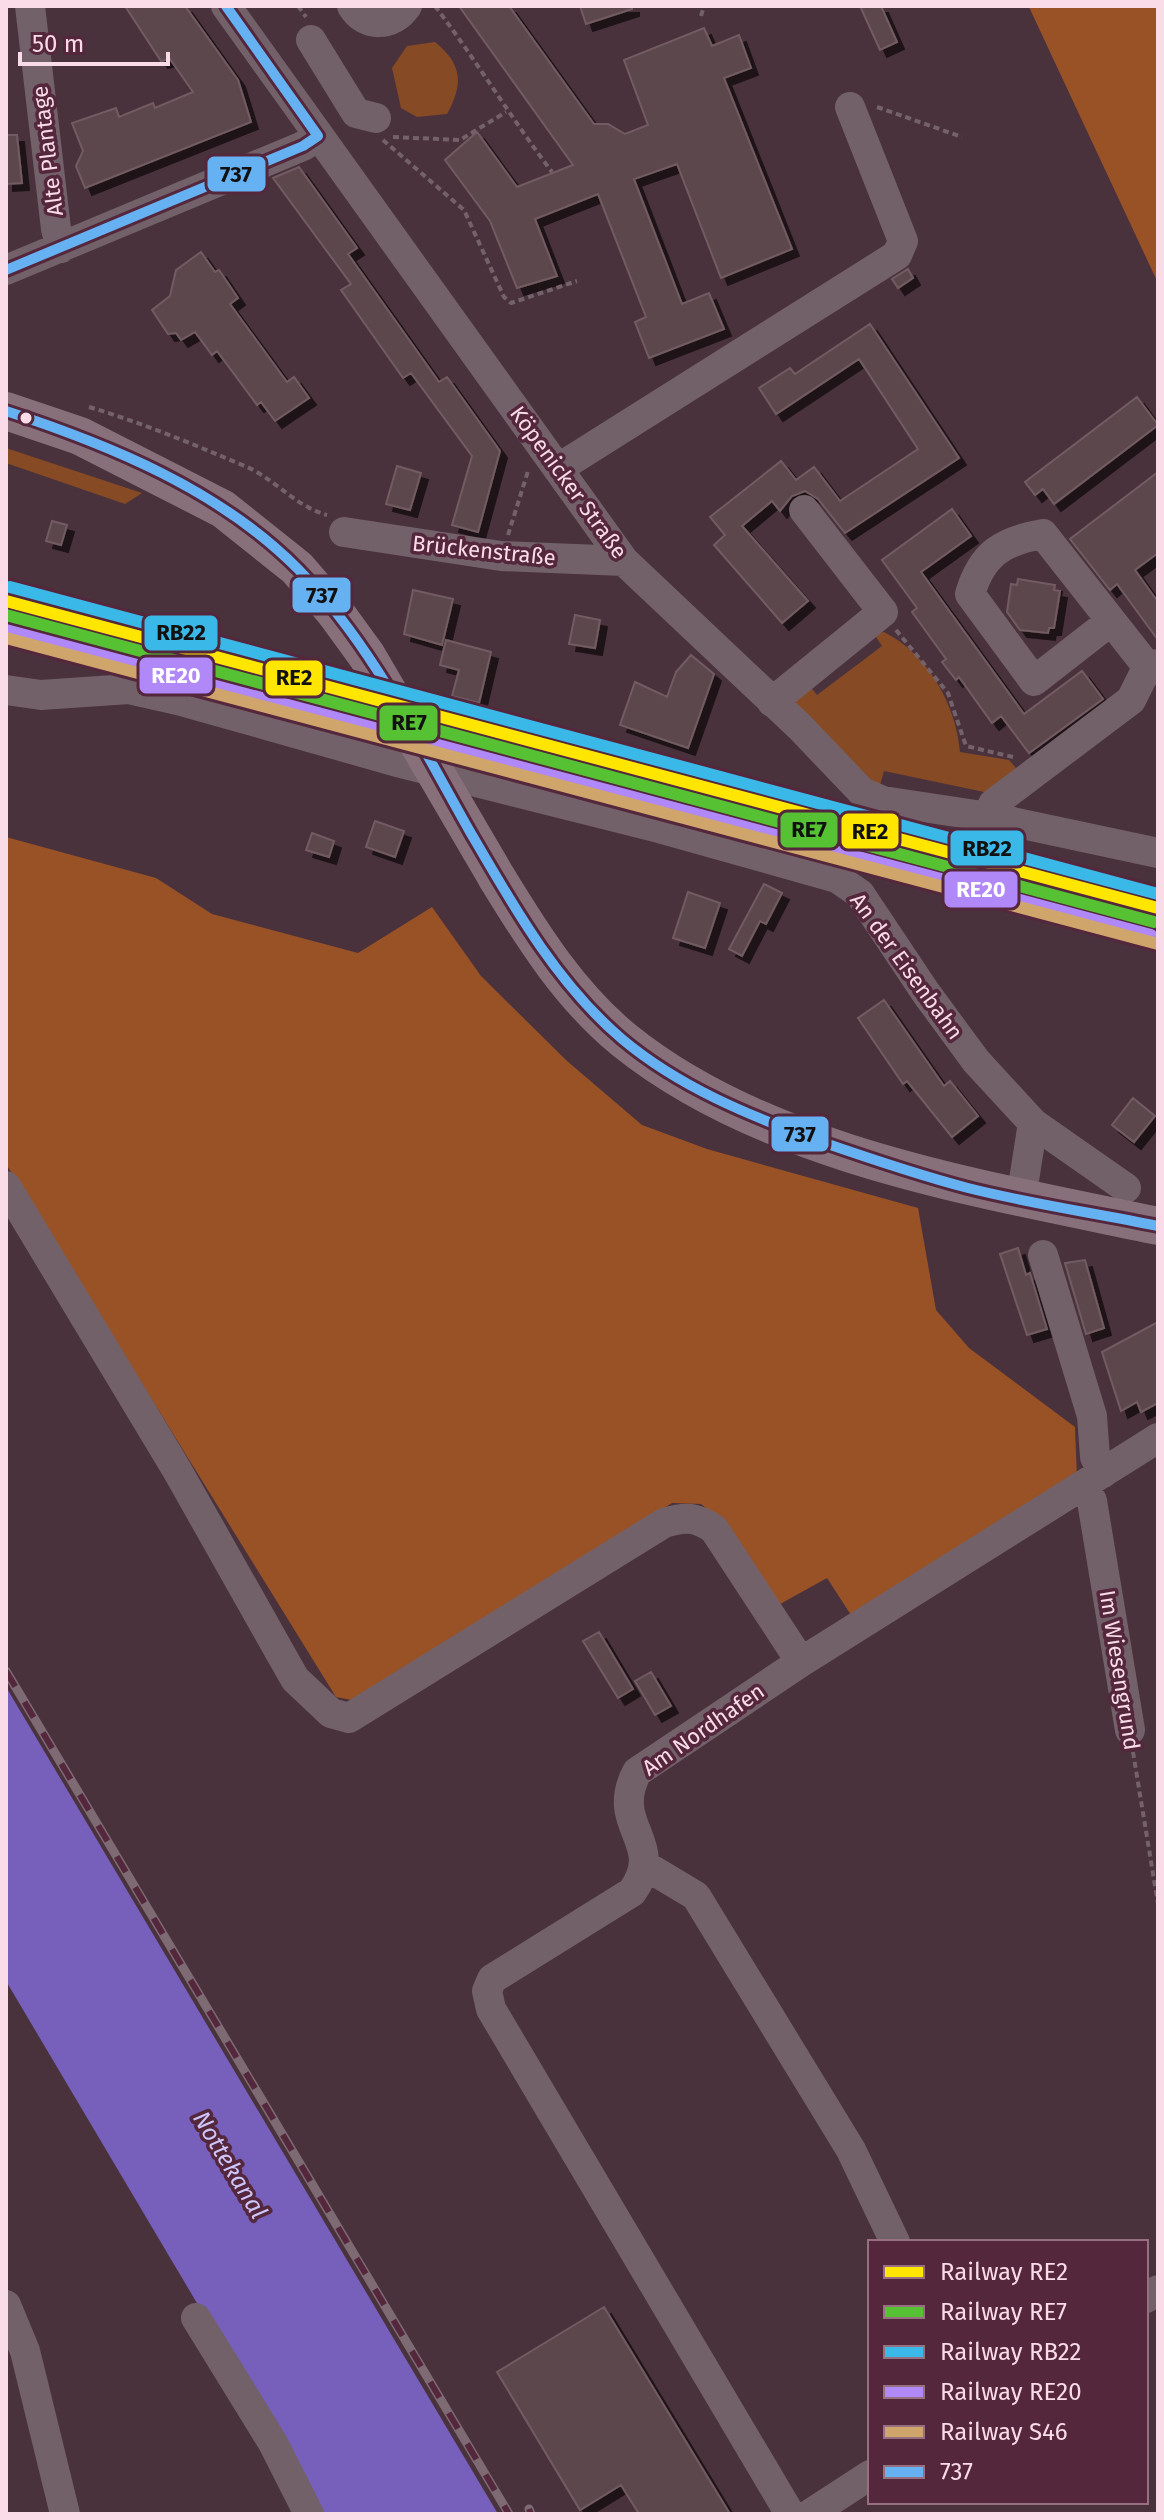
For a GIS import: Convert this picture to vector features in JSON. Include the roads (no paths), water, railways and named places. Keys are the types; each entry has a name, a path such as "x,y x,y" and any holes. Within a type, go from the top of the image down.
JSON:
{"main road":[{"path":"6,411 80,436 197,494 260,536 297,568 367,656 497,878 569,985 623,1039 667,1072 772,1124 884,1163 1021,1199 1158,1226"},
{"path":"6,431 141,467"}],"street":[{"name":"Alte Plantage","path":"30,6 56,229 61,248"},
{"name":"Köpenicker Straße","path":"226,6 624,561 862,792 883,801 989,817 1158,853"},
{"path":"352,6 362,18 381,23 398,17 407,6"},
{"path":"311,40 356,113 376,118"},
{"path":"559,468 897,255 903,241 850,107"},
{"path":"6,270 303,146 318,136"},
{"path":"772,702 883,612 804,510"},
{"name":"Brückenstraße","path":"344,532 501,556 624,561"},
{"path":"989,817 993,804 1131,700 1143,676 1154,667 1111,621 1043,534 1014,539 978,566 970,594 1034,681 1111,621"},
{"name":"An der Eisenbahn","path":"6,690 41,695 129,689 178,700 401,763 837,878 860,894 976,1061 1033,1123 1126,1188"},
{"path":"1021,1199 1033,1123"},
{"path":"6,1186 177,1470 295,1679 331,1713 349,1718 664,1523 681,1517 697,1518 714,1529 801,1662"},
{"name":"Im Wiesengrund","path":"1043,1255 1092,1416 1095,1457 1092,1501 1130,1730"},
{"name":"Am Nordhafen","path":"646,1866 644,1852 626,1807 628,1788 637,1772 801,1662 1158,1438"},
{"path":"790,2514 491,2009 487,1991 492,1979 632,1892 646,1866 696,1896 851,2150 894,2240"},
{"path":"6,2305 25,2351 65,2514"},
{"path":"196,2318 273,2443 309,2514"},
{"path":"810,2514 868,2476"}],"water":[{"name":"Nottekanal","path":"6,1687 498,2514 322,2514 6,1981"}],"railway":[{"path":"6,1671 509,2514"},
{"path":"529,2509 531,2514"}],"rail line":[{"name":"RB22","path":"10,587 1158,894"},
{"name":"RE2","path":"6,601 1158,908"},
{"name":"RE7","path":"6,615 1154,922"},
{"name":"RE20","path":"6,630 1151,935"},
{"name":"S46","path":"6,638 1158,944"}]}
